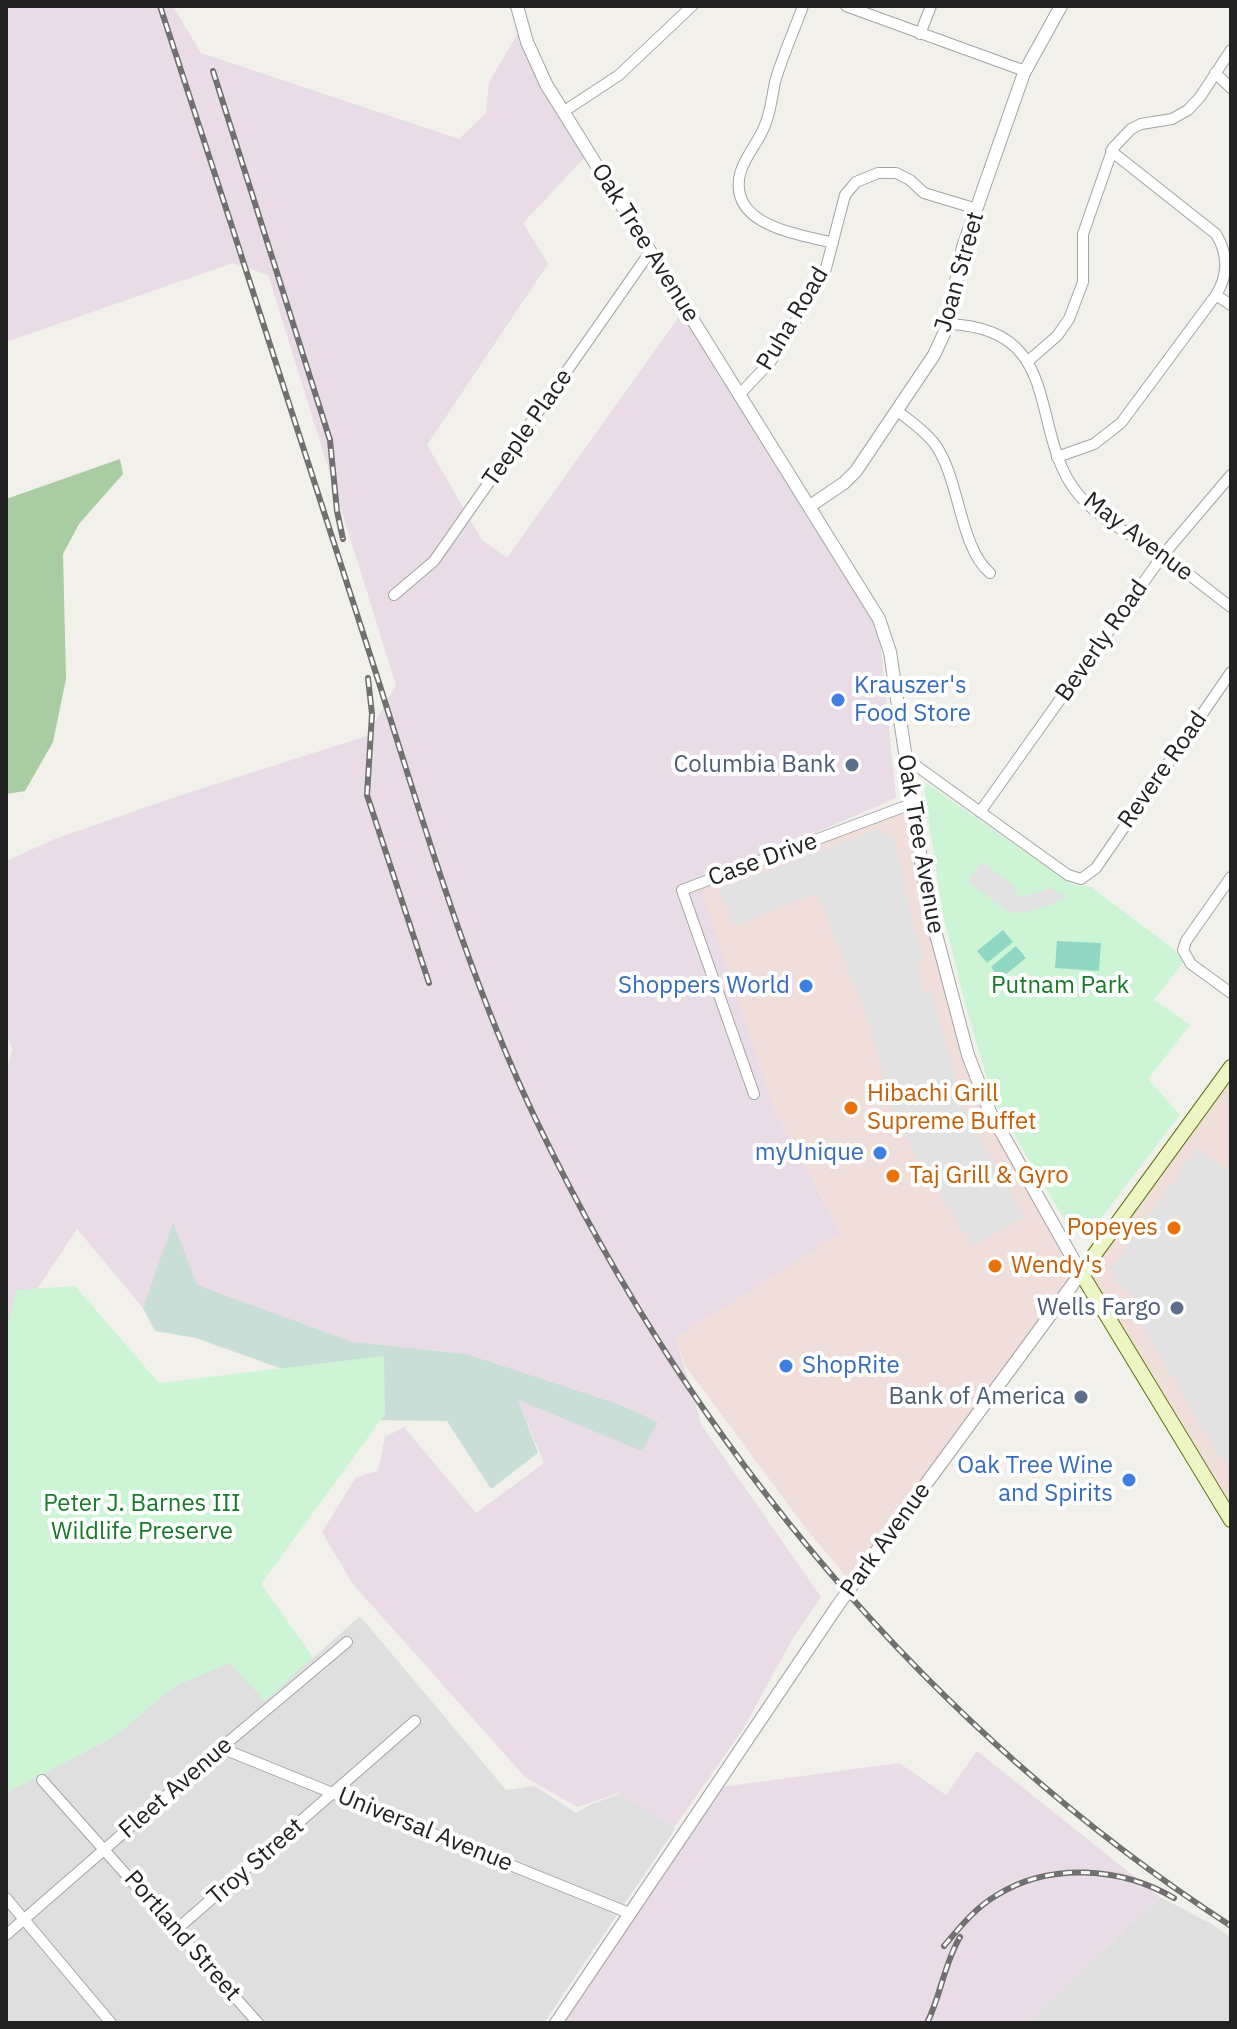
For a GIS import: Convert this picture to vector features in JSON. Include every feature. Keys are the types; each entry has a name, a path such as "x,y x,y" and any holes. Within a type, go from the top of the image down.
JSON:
{"main road":[{"name":"Park Avenue","path":"1081,1273 1231,1067"},
{"name":"Oak Tree Avenue","path":"1081,1273 1231,1520"}],"street":[{"name":"Oak Tree Avenue","path":"517,6 535,62 563,112 872,606 884,632 890,652 911,804 933,926 979,1086 1000,1132 1081,1273"},
{"path":"563,112 619,75 692,6"},
{"path":"803,6 775,83 765,126 740,171 739,182 743,204 757,219 770,226 833,243"},
{"path":"846,6 1025,71"},
{"path":"920,34 931,6"},
{"name":"Joan Street","path":"810,506 856,471 934,355 948,324 963,247 1025,71 1061,6"},
{"path":"1027,362 1057,336 1069,319 1083,282 1083,234 1111,151 1131,129 1141,124 1172,119 1188,110 1231,50"},
{"path":"1215,73 1231,88"},
{"path":"1057,457 1094,444 1121,423 1223,284 1225,253 1216,234 1111,151"},
{"name":"Puha Road","path":"739,395 763,371 825,272 845,195 856,182 878,173 896,173 910,180 924,193 977,209"},
{"name":"Teeple Place","path":"394,595 434,561 650,252"},
{"path":"1216,295 1231,305"},
{"name":"May Avenue","path":"948,324 978,328 1013,347 1027,362 1040,386 1057,457 1070,483 1087,504 1163,555 1231,607"},
{"path":"896,410 935,444 946,464 977,557 990,573"},
{"name":"Beverly Road","path":"980,812 1163,555 1231,475"},
{"name":"Revere Road","path":"980,812 1068,875 1081,879 1096,868 1231,672"},
{"path":"904,757 980,812"},
{"name":"Case Drive","path":"754,1094 682,890 911,804"},
{"path":"1231,877 1186,941 1183,950 1191,964 1231,993"},
{"name":"Park Avenue","path":"556,2023 836,1608 1081,1273"},
{"name":"Fleet Avenue","path":"6,1935 347,1642"},
{"name":"Troy Street","path":"176,1930 415,1721"},
{"name":"Universal Avenue","path":"221,1748 629,1913"},
{"name":"Portland Street","path":"42,1780 258,2023"},
{"path":"6,1898 111,2023"}],"shaded area":[{"path":"6,6 173,6 201,53 459,139 486,113 489,82 520,30 588,154 523,223 548,264 427,445 482,540 507,558 683,311 879,629 896,798 699,883 773,1106 841,1233 676,1338 702,1426 821,1597 793,1638 743,1729 674,1828 619,1793 577,1807 525,1777 352,1583 322,1532 356,1477 378,1471 385,1437 404,1427 476,1513 544,1463 517,1399 641,1450 658,1422 621,1405 467,1354 353,1342 196,1285 173,1223 143,1308 77,1229 6,1336 6,1073 12,1050 6,1031 6,861 55,839 178,796 367,736 396,685 268,275 233,263 6,342"},
{"path":"911,804 917,844 979,1086 1081,1272 1231,1067 1231,1520 1081,1273 853,1584 810,1534 686,1367 676,1338 841,1232 773,1106 698,883"},
{"path":"882,828 887,838 894,836 924,960 916,963 924,993 931,991 967,1117 1025,1217 972,1246 900,1130 867,1016 817,893 733,926 719,889"},
{"path":"982,862 1018,889 1015,895 1037,893 1053,886 1056,894 1062,892 1066,899 1025,913 1008,912 967,881"},
{"path":"1196,1148 1231,1174 1231,1464 1223,1463 1141,1325 1143,1304 1114,1280 1112,1268"},
{"path":"173,1222 197,1285 353,1342 467,1354 621,1405 658,1422 642,1451 518,1400 538,1453 491,1489 447,1421 372,1420 330,1386 196,1338 155,1331 143,1308"},
{"path":"244,1601 306,1664 360,1616 506,1790 535,1786 576,1813 622,1793 675,1829 544,2023 6,2023 6,1762"},
{"path":"977,1751 1160,1897 1027,2023 556,2023 714,1788 899,1763 946,1795"},
{"path":"1160,1897 1231,1937 1231,2023 1027,2023"}],"green space":[{"path":"120,459 123,474 79,524 63,554 66,679 53,742 25,791 6,794 6,499"},
{"name":"Putnam Park","path":"923,781 1073,885 1091,887 1175,950 1183,962 1154,1000 1190,1025 1148,1079 1180,1115 1095,1226 1069,1227 993,1099 942,910"},
{"path":"1003,930 1013,942 987,963 977,951"},
{"path":"1057,941 1101,943 1099,971 1055,968"},
{"path":"1016,946 1026,958 1000,979 991,967"},
{"name":"Peter J. Barnes III Wildlife Preserve","path":"75,1286 159,1383 384,1356 385,1414 261,1584 313,1657 265,1701 230,1663 175,1686 114,1737 6,1793 6,1333 16,1290"}],"railway":[{"path":"160,6 467,953 537,1122 599,1241 669,1357 745,1467 829,1572 919,1670 1017,1763 1121,1848 1231,1926"},
{"path":"213,71 330,440 343,539"},
{"path":"368,678 372,714 367,795 429,983"},
{"path":"944,1946 968,1918 989,1900 1018,1884 1040,1877 1086,1872 1109,1875 1131,1880 1174,1898"},
{"path":"927,2023 960,1937"}],"place":[{"name":"Krauszer's Food Store","path":"838,700"},
{"name":"Columbia Bank","path":"852,765"},
{"name":"Shoppers World","path":"806,986"},
{"name":"Hibachi Grill Supreme Buffet","path":"851,1108"},
{"name":"myUnique","path":"880,1153"},
{"name":"Taj Grill & Gyro","path":"893,1176"},
{"name":"Popeyes","path":"1174,1228"},
{"name":"Wendy's","path":"995,1266"},
{"name":"Wells Fargo","path":"1177,1308"},
{"name":"ShopRite","path":"786,1366"},
{"name":"Bank of America","path":"1081,1397"},
{"name":"Oak Tree Wine and Spirits","path":"1129,1480"}]}
